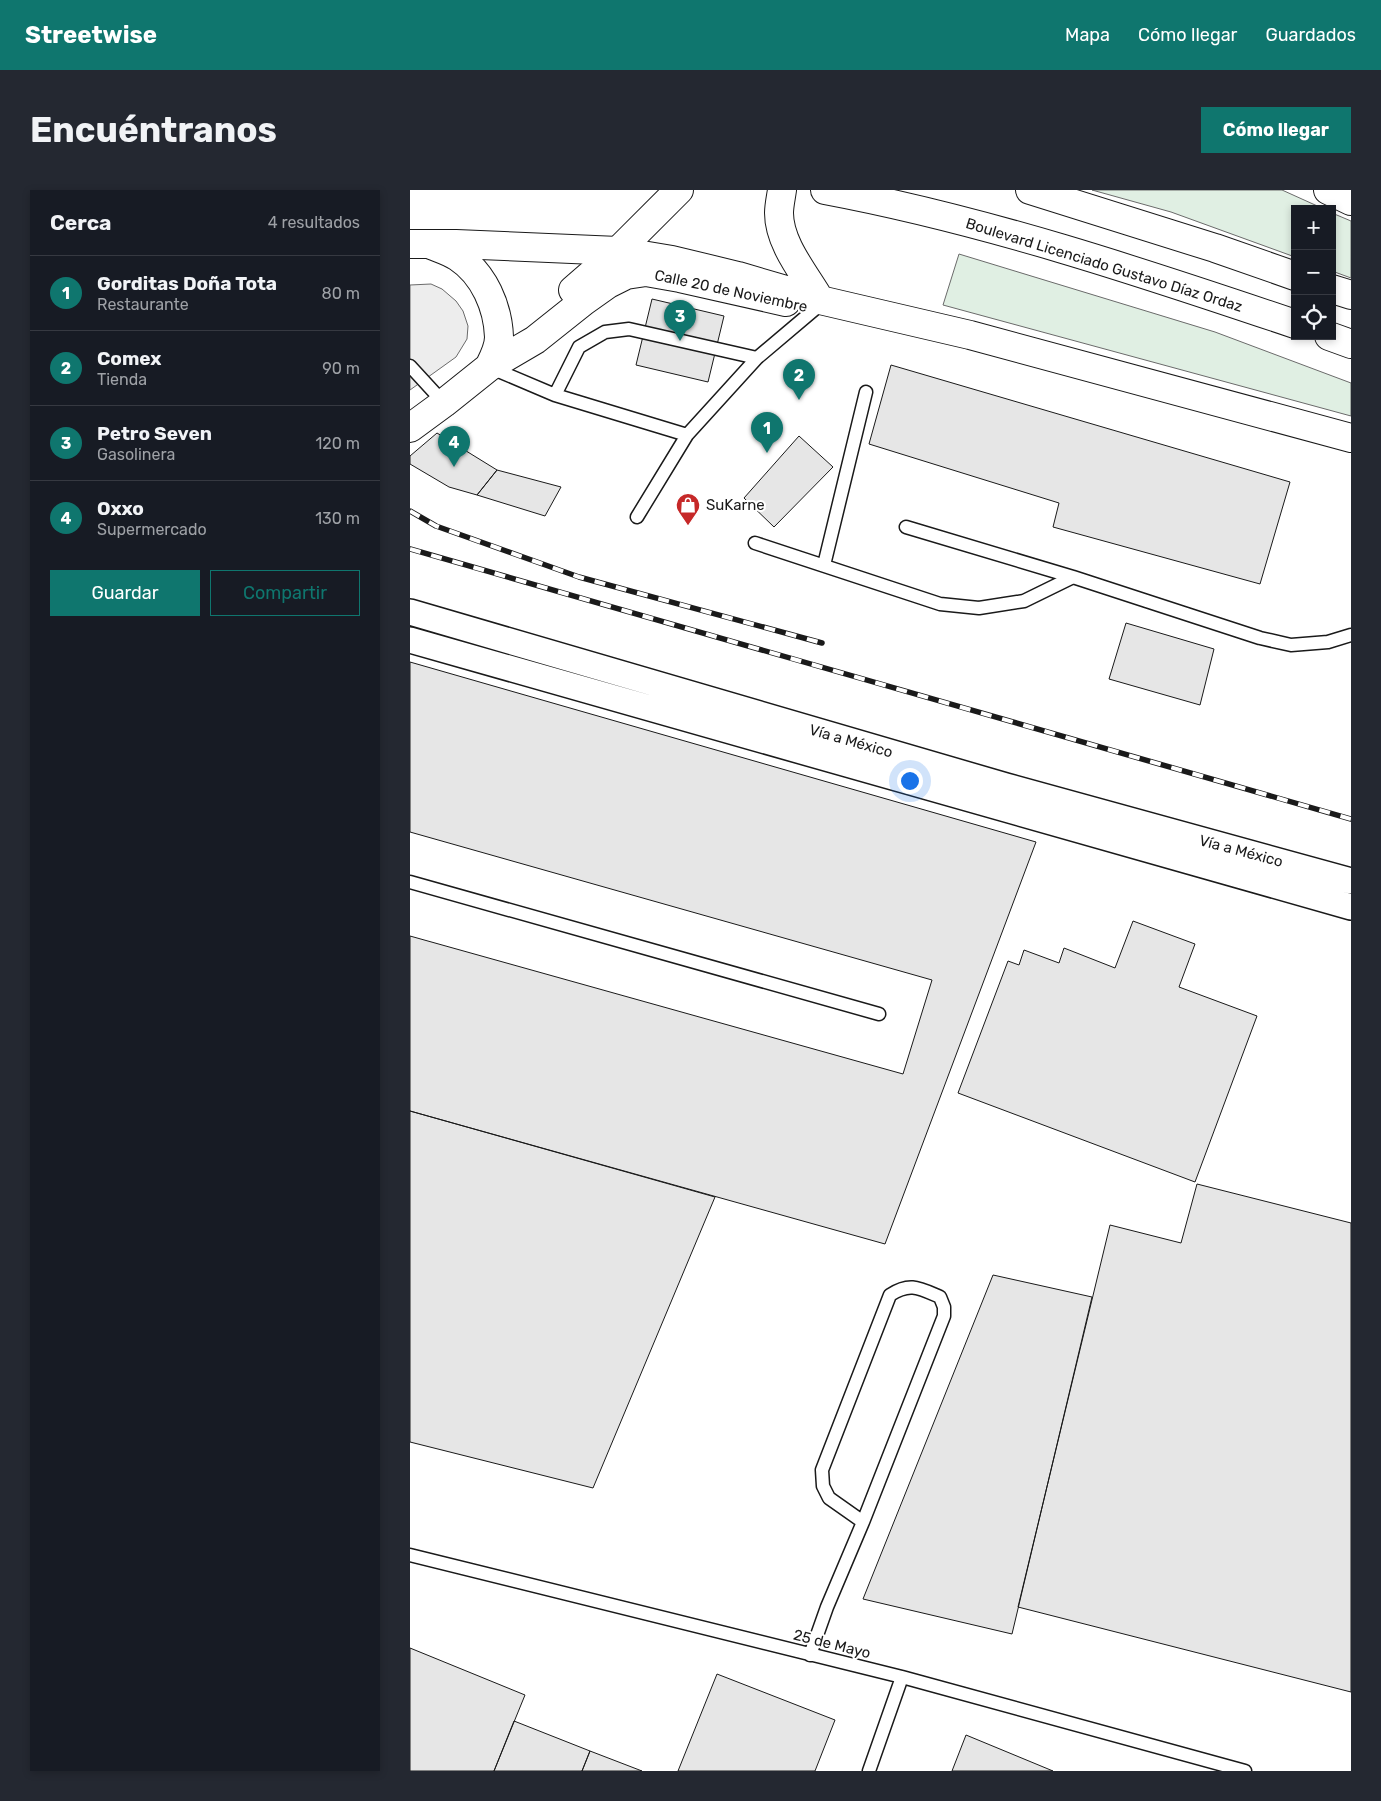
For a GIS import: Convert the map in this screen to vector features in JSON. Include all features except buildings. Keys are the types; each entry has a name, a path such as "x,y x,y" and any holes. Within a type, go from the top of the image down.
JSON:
{"main road":[{"name":"Calle 20 de Noviembre","path":"410,428 492,365 524,334 618,251 679,190"},
{"path":"782,190 779,214 784,237 818,304"},
{"name":"Boulevard Licenciado Gustavo Díaz Ordaz","path":"825,190 871,199 1026,238 1204,293 1291,323"},
{"path":"1030,190 1214,248 1291,275"},
{"path":"419,244 618,251 672,260 738,276 818,304 991,341 1351,438"},
{"path":"419,244 458,257 480,278 494,306 499,337 492,365"},
{"name":"Calle 20 de Noviembre","path":"492,365 535,340 584,301 608,284 626,275 646,272 818,304"},
{"path":"1336,290 1351,296"},
{"path":"1336,339 1351,344"}],"street":[{"name":"Vía a México","path":"410,612 1070,816 1243,851 1351,881"},
{"path":"410,640 1070,816 1237,875 1351,907"},
{"path":"1237,875 1243,851"}],"lane":[{"path":"638,517 687,435 757,358 818,304"},
{"path":"555,395 580,347 605,332 629,329 757,358"},
{"path":"492,365 555,395 687,435"},
{"path":"410,366 444,403"},
{"path":"824,565 866,392"},
{"path":"906,527 1073,577 1260,638 1292,645 1328,642 1351,635"},
{"path":"755,543 940,604 978,608 1024,601 1073,577"},
{"path":"410,882 879,1014"},
{"path":"810,1655 827,1607 863,1522 944,1316 944,1307 940,1297 926,1290 908,1286 890,1294 822,1470 823,1486 829,1498 863,1522"},
{"name":"25 de Mayo","path":"410,1555 902,1677 1245,1771"},
{"path":"869,1771 902,1677"}],"green space":[{"path":"1092,190 1282,190 1315,205 1291,205 1291,256 1171,212"},
{"path":"1336,215 1351,221 1351,278 1336,272"},
{"path":"959,254 1215,332 1351,383 1351,416 943,305"}],"shaded area":[{"path":"431,284 442,289 456,301 463,311 468,326 467,339 456,357 410,390 410,285"}],"railway":[{"path":"410,511 436,526 579,577 822,643"},
{"path":"410,549 1351,819"}],"place":[{"name":"Petro Seven","path":"680,341"},
{"name":"Comex","path":"799,400"},
{"name":"Gorditas Doña Tota","path":"767,453"},
{"name":"Oxxo","path":"454,467"},
{"name":"SuKarne","path":"688,526"}]}
